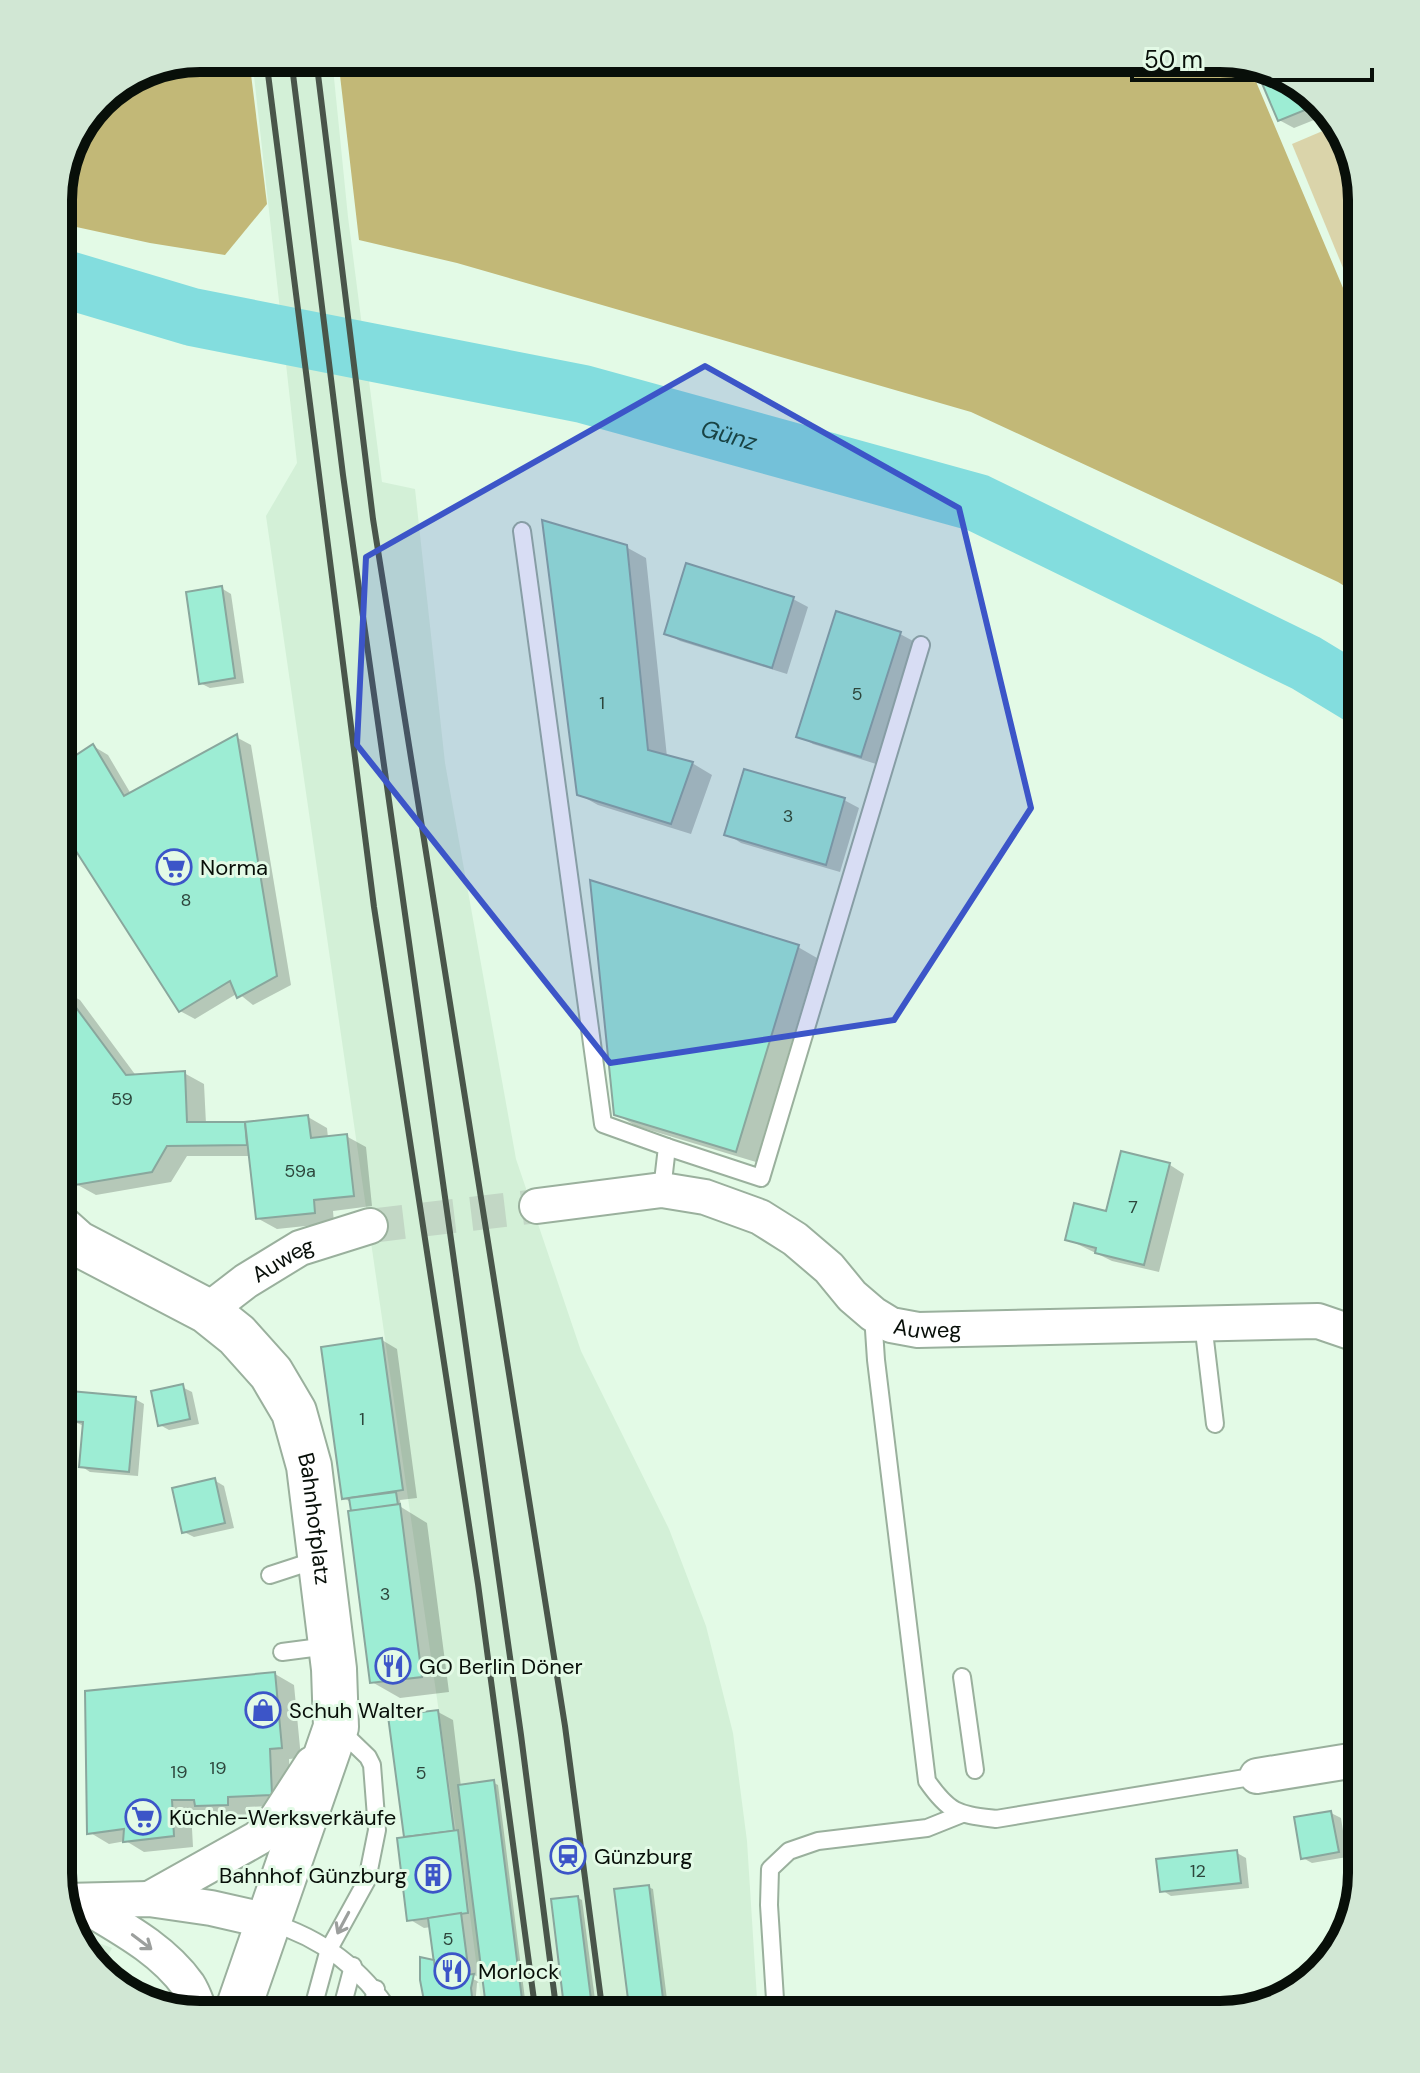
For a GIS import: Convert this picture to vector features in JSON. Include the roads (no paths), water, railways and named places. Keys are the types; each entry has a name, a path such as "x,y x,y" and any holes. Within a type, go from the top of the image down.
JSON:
{"main road":[{"name":"Bahnhofplatz","path":"72,1239 207,1311 237,1335 271,1373 294,1412 309,1466 331,1645 336,1727 241,2001"}],"street":[{"name":"Auweg","path":"537,1206 662,1190 705,1197 760,1217 795,1239 829,1268 852,1296 873,1314 891,1325 918,1330 1318,1321 1348,1331"},
{"name":"Auweg","path":"207,1311 246,1281 300,1248 370,1226"},
{"path":"149,1899 258,1838 277,1818 336,1727"},
{"path":"1257,1776 1348,1761"},
{"path":"75,1901 149,1899 211,1908 268,1921"},
{"path":"76,1903 135,1936 163,1958 190,1987 196,2001"}],"lane":[{"path":"522,531 603,1124 761,1178 921,645"},
{"path":"662,1190 667,1147"},
{"path":"873,1314 927,1781 943,1804 962,1814 996,1819 1257,1776"},
{"path":"1203,1323 1215,1424"},
{"path":"270,1575 320,1559"},
{"path":"282,1652 331,1645"},
{"path":"962,1677 975,1770"},
{"path":"315,2001 329,1949 367,1880 377,1830 372,1765 368,1757 336,1727"},
{"path":"775,2001 770,1869 789,1851 818,1841 927,1828 962,1814"},
{"path":"268,1921 295,1930 329,1949 353,1966 383,2001"},
{"path":"344,2001 353,1966"},
{"path":"373,2001 376,1989"}],"waterway":[{"name":"Günz","path":"72,281 192,317 583,394 978,503 1306,663 1348,688"}],"tunnel":[{"path":"370,1226 537,1206"}],"railway":[{"path":"268,72 374,907 478,1584 534,2001"},
{"path":"293,72 343,475 521,1735 555,2001"},
{"path":"318,72 373,519 565,1726 601,2001"}],"place":[{"name":"Norma","path":"174,867"},
{"name":"GO Berlin Döner","path":"393,1666"},
{"name":"Schuh Walter","path":"263,1710"},
{"name":"Küchle-Werksverkäufe","path":"143,1817"},
{"name":"Günzburg","path":"568,1856"},
{"name":"Bahnhof Günzburg","path":"433,1875"},
{"name":"Morlock","path":"452,1971"}]}
